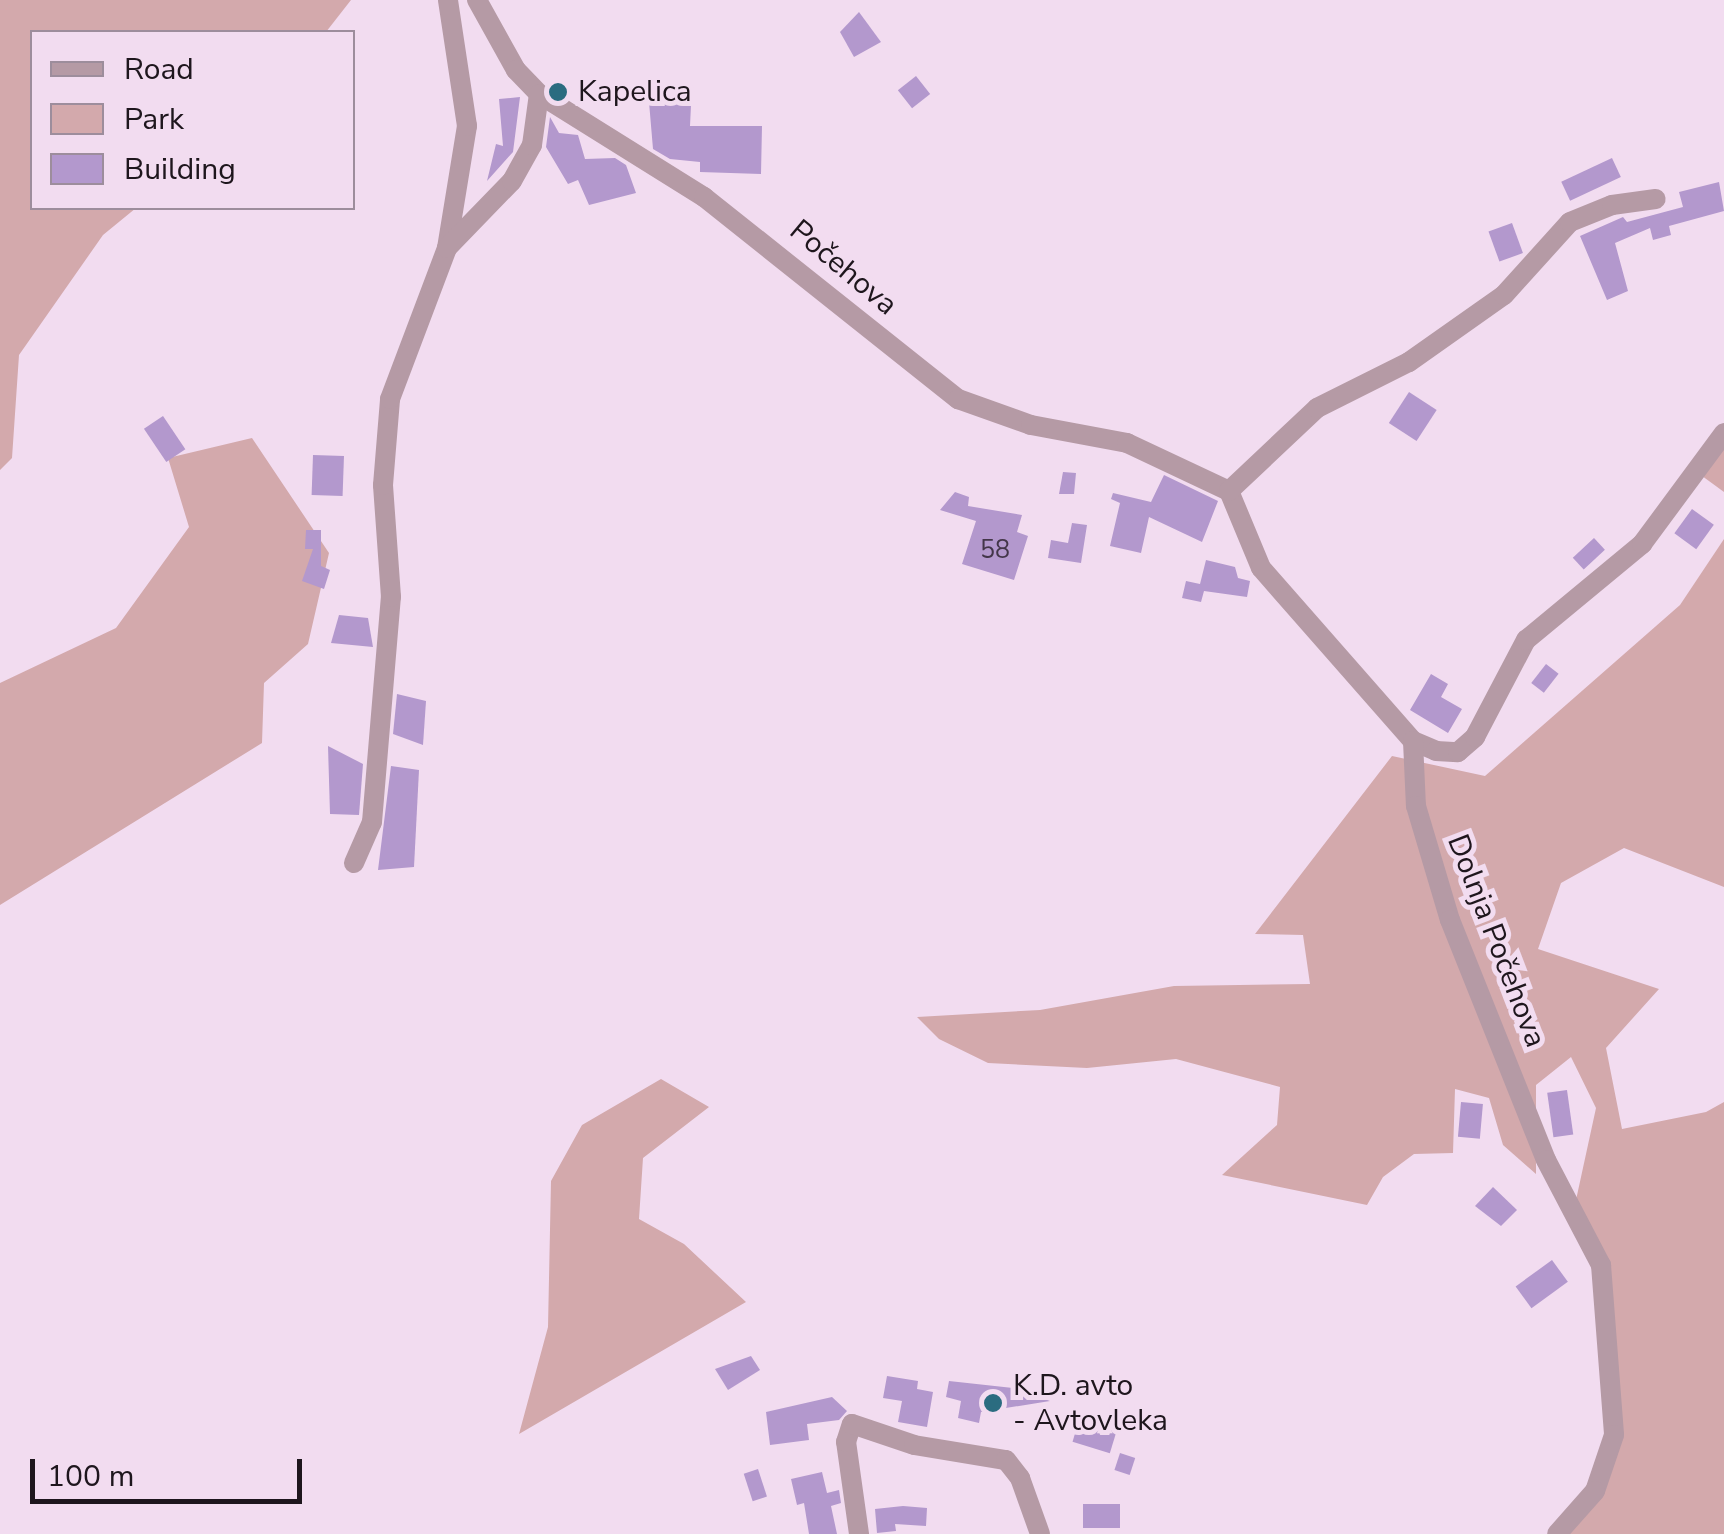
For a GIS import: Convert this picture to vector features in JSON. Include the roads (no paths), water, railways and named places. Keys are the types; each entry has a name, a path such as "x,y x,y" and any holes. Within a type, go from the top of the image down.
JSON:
{"street":[{"path":"354,863 372,822 391,597 383,485 390,400 448,248 467,126 448,0"},
{"name":"Počehova","path":"477,0 516,70 539,94 704,197 958,399 1030,425 1127,442 1229,491"},
{"path":"448,248 512,181 532,145 539,94"},
{"path":"1656,199 1612,206 1570,222 1504,296 1408,362 1317,408 1229,491 1262,568 1413,741 1458,752 1475,737 1526,640 1642,544 1724,434"},
{"name":"Dolnja Počehova","path":"1413,741 1416,806 1450,920 1546,1160 1601,1265 1614,1435 1595,1491 1556,1534"},
{"path":"859,1534 846,1442 852,1424 914,1445 1006,1460 1020,1478 1040,1534"}],"place":[{"name":"Kapelica","path":"558,92"},
{"name":"K.D. avto - Avtovleka","path":"993,1403"}]}
